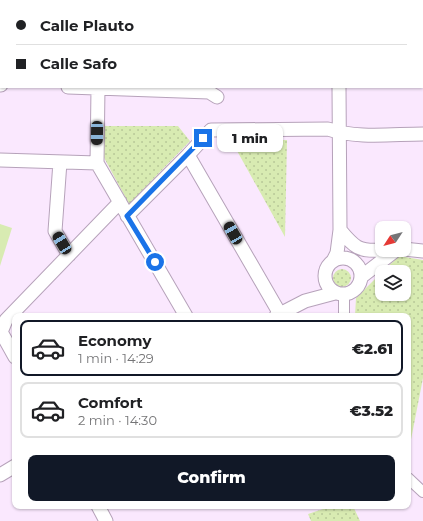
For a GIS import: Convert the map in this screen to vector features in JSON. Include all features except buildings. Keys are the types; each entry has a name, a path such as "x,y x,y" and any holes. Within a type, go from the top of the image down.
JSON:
{"street":[{"path":"184,313 97,163 98,88 208,92 217,97"},
{"path":"339,88 340,230 337,253 326,271 325,277 328,287 340,293"},
{"path":"127,216 211,130 328,129 339,133 354,135 423,134"},
{"path":"188,155 277,313"},
{"path":"0,160 97,163"},
{"path":"60,162 55,231 69,255"},
{"path":"13,313 120,202"},
{"path":"340,230 351,243 369,251 375,251"},
{"path":"282,313 305,301 354,290 360,282 360,271 352,261 340,230"},
{"path":"411,250 423,251"},
{"path":"332,261 343,258 352,261 375,255"},
{"path":"360,277 387,257"},
{"path":"305,301 325,277"},
{"path":"340,293 343,313"},
{"path":"12,314 6,320 1,332 12,352"},
{"path":"0,474 12,468"},
{"path":"411,481 423,492"},
{"path":"100,509 106,521"}],"green space":[{"path":"102,126 178,126 190,141 129,204 102,154"},
{"path":"231,140 287,140 285,237"},
{"path":"0,224 12,228 0,266"},
{"path":"398,257 423,260 423,378 411,440 411,313 355,313 356,298 375,279 375,301 411,301 411,265 389,265"},
{"path":"342,269 346,270 350,274 350,282 346,286 342,287 338,286 334,282 333,278 334,274 338,270"},
{"path":"323,509 354,509 360,521 311,521 308,514"}],"route":[{"path":"155,262 127,216 203,138"}]}
